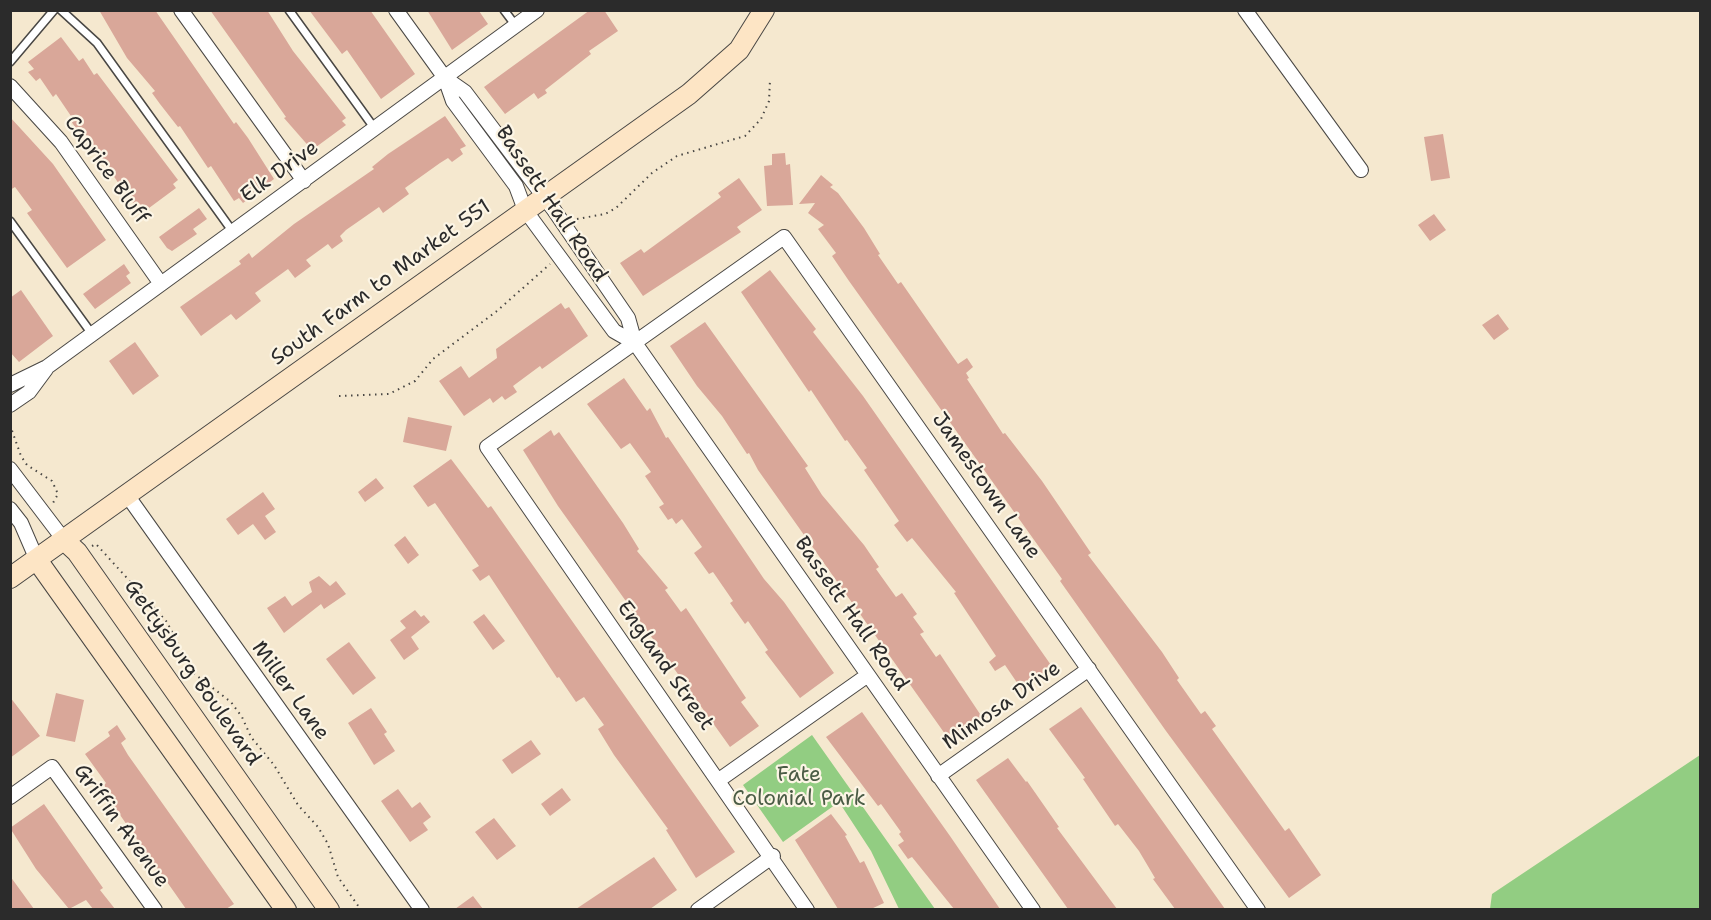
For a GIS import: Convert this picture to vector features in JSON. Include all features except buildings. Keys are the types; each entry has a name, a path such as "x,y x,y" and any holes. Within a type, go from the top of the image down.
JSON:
{"main road":[{"name":"South Farm to Market 551","path":"10,579 688,94 739,50 764,10"},
{"name":"Gettysburg Boulevard","path":"64,540 77,552 329,909"},
{"path":"37,560 285,909"}],"street":[{"path":"181,10 304,181"},
{"name":"Bassett Hall Road","path":"396,10 445,78 453,100 516,186 525,210 614,331 635,343"},
{"name":"Elk Drive","path":"10,385 47,367 537,10"},
{"path":"1245,10 1361,170"},
{"name":"Bassett Hall Road","path":"445,78 465,92 628,318 635,343 1033,909"},
{"name":"Caprice Bluff","path":"10,86 61,142 161,284"},
{"name":"Jamestown Lane","path":"635,343 784,237 1258,909"},
{"name":"England Street","path":"635,343 487,447 773,856 807,909"},
{"name":"Elk Drive","path":"10,405 29,392 47,367"},
{"name":"Gettysburg Boulevard","path":"10,469 64,540"},
{"name":"Miller Lane","path":"127,495 422,909"},
{"path":"10,509 21,523 37,560"},
{"name":"Mimosa Drive","path":"938,776 1089,669"},
{"path":"719,780 868,675"},
{"name":"Griffin Avenue","path":"10,796 52,767 155,909"},
{"path":"698,909 773,856"}],"lane":[{"path":"10,62 54,10"},
{"path":"61,10 96,43 233,232"},
{"path":"289,10 375,129"},
{"path":"504,10 516,26"},
{"path":"10,221 92,334"}],"path":[{"path":"96,544 167,622 192,672 237,709 251,737 274,765 298,805 318,827 328,844 338,877 361,909"}],"green space":[{"name":"Fate Colonial Park","path":"812,735 935,909 899,909 871,851 839,802 783,842 743,785"},
{"path":"1700,755 1700,909 1490,909 1492,894"}]}
